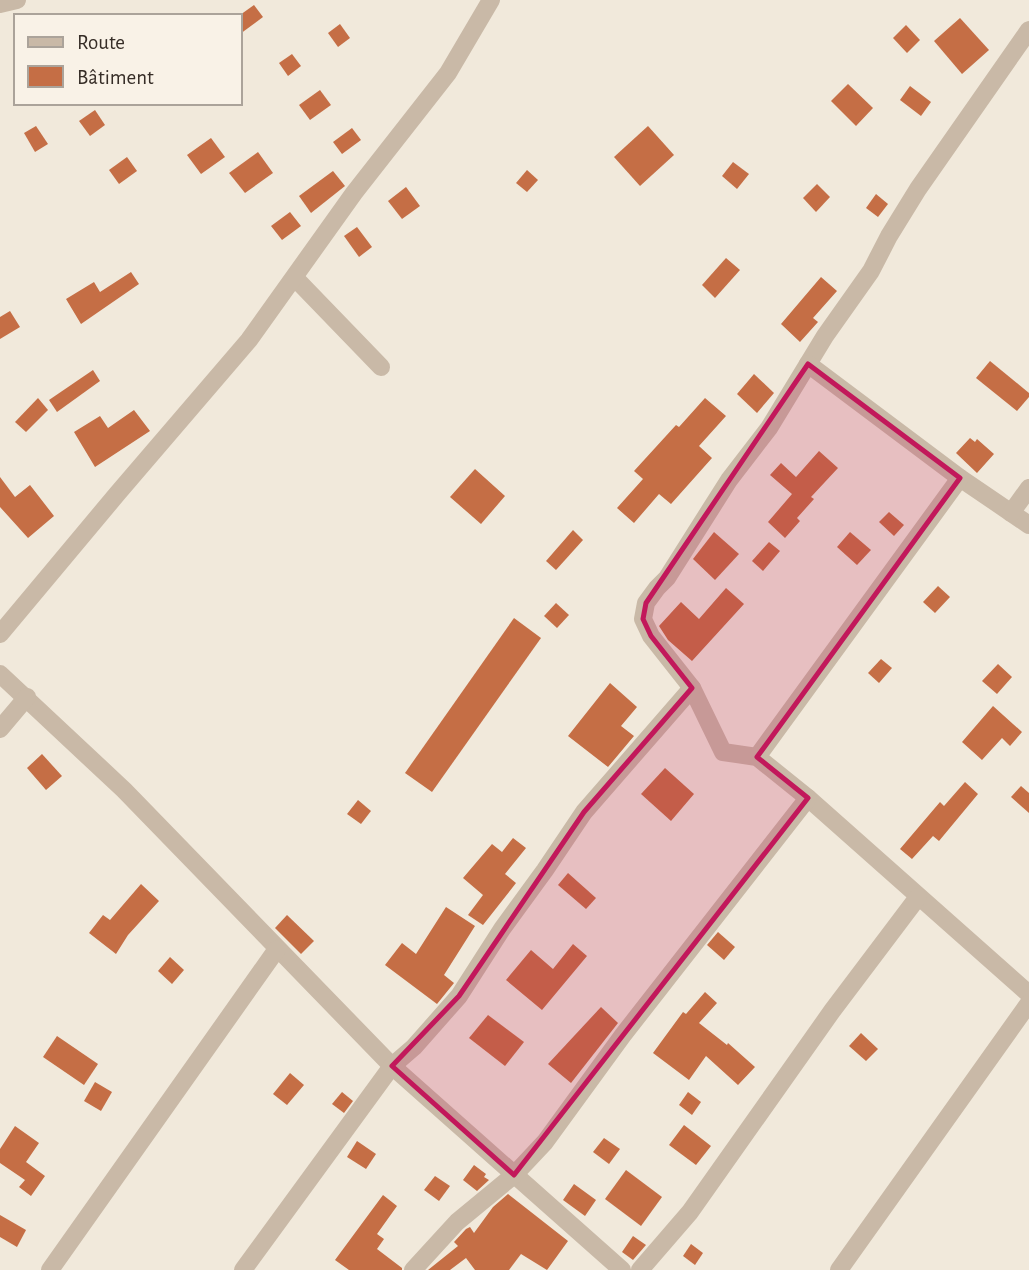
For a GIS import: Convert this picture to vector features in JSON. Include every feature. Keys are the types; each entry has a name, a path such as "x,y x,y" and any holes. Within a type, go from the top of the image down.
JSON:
{"street":[{"path":"0,4 17,0"},
{"path":"0,635 249,340 354,193 448,73 491,0"},
{"path":"1029,30 918,188 871,271 831,327 769,428 729,480 667,578 646,604 643,619 650,636 692,688 723,752 757,757 808,798 1029,994"},
{"path":"295,278 381,368"},
{"path":"808,364 960,478 1029,525"},
{"path":"757,757 960,478"},
{"path":"1011,513 1029,488"},
{"path":"0,674 124,790 392,1066 622,1270"},
{"path":"243,1270 392,1066 414,1047 459,996 502,929 584,813 692,688"},
{"path":"0,729 27,697"},
{"path":"413,1270 457,1222 514,1175 545,1142 623,1035 808,798"},
{"path":"640,1270 690,1212 832,1011 918,897"},
{"path":"50,1270 277,949"},
{"path":"839,1270 1029,1003"}],"highlighted area":[{"path":"808,364 960,478 757,757 808,798 514,1175 392,1066 459,996 584,812 692,688 651,636 643,619 646,603"}],"building":[{"path":"254,5 263,17 242,33 241,14"},
{"path":"960,18 989,50 962,74 934,41"},
{"path":"340,24 350,38 338,47 328,33"},
{"path":"906,25 920,40 907,53 893,38"},
{"path":"292,54 301,66 288,76 279,63"},
{"path":"848,84 873,108 856,126 831,101"},
{"path":"910,86 931,102 921,116 900,100"},
{"path":"320,90 331,105 310,120 299,105"},
{"path":"95,110 105,125 90,136 79,121"},
{"path":"36,126 48,144 35,152 24,133"},
{"path":"648,126 674,155 640,186 614,157"},
{"path":"352,128 361,140 342,154 333,142"},
{"path":"211,138 225,157 201,174 187,155"},
{"path":"258,152 273,173 245,193 229,173"},
{"path":"127,157 137,171 119,184 109,170"},
{"path":"733,162 749,174 737,189 722,176"},
{"path":"527,170 538,180 527,192 516,183"},
{"path":"333,171 345,186 311,213 299,196"},
{"path":"817,184 830,197 816,212 803,198"},
{"path":"406,187 420,206 402,219 388,201"},
{"path":"876,194 888,204 878,217 866,208"},
{"path":"290,212 301,226 282,240 271,226"},
{"path":"357,227 372,247 359,257 344,236"},
{"path":"726,258 740,270 715,298 702,285"},
{"path":"131,272 139,284 81,324 66,299 94,282 100,292"},
{"path":"821,277 837,291 813,318 818,322 800,342 781,324"},
{"path":"10,311 20,327 0,339 0,317"},
{"path":"990,361 1029,393 1029,397 1017,411 976,378"},
{"path":"93,370 100,381 57,412 49,400"},
{"path":"754,374 774,393 757,413 737,394"},
{"path":"38,398 48,410 26,432 15,422"},
{"path":"705,398 726,416 699,446 712,458 671,504 659,494 634,523 617,508 643,479 634,471"},
{"path":"134,410 150,431 95,467 74,432 100,416 108,428"},
{"path":"970,438 975,442 977,439 994,454 977,473 956,453"},
{"path":"819,451 838,468 811,497 814,499 797,518 800,521 785,538 768,522 792,494 770,475 781,463 796,477"},
{"path":"475,469 505,496 481,524 450,497"},
{"path":"0,477 15,497 30,485 54,516 28,538 0,507"},
{"path":"889,512 904,525 894,536 879,522"},
{"path":"573,530 583,540 556,570 546,561"},
{"path":"714,532 739,554 715,580 693,559"},
{"path":"850,532 871,550 857,565 837,547"},
{"path":"769,542 780,551 763,571 752,561"},
{"path":"938,586 950,597 935,613 923,602"},
{"path":"726,588 744,604 692,661 668,640 659,626 681,602 699,619"},
{"path":"556,603 569,615 557,628 544,616"},
{"path":"514,618 541,638 432,792 405,773"},
{"path":"881,659 892,668 879,683 868,673"},
{"path":"998,664 1012,677 997,694 982,681"},
{"path":"610,683 637,707 621,726 634,736 608,767 568,736"},
{"path":"993,706 1022,732 1010,746 1002,738 982,760 962,742"},
{"path":"42,754 62,776 46,790 27,768"},
{"path":"665,768 694,794 671,821 641,794"},
{"path":"965,782 978,794 939,841 933,836 912,859 900,849 940,802 944,806"},
{"path":"1021,786 1029,793 1029,813 1011,797"},
{"path":"358,800 371,811 361,824 347,814"},
{"path":"513,838 526,848 505,874 516,883 483,925 468,915 483,895 463,878 492,844 502,852"},
{"path":"568,873 596,898 586,909 558,885"},
{"path":"141,884 159,901 128,935 116,954 89,933 103,915 110,920"},
{"path":"446,907 475,926 444,975 454,983 437,1004 385,965 402,943 416,954"},
{"path":"287,915 314,941 301,954 275,928"},
{"path":"718,932 735,947 724,960 707,945"},
{"path":"573,944 587,956 542,1010 506,980 531,950 553,969"},
{"path":"170,957 184,970 172,984 158,971"},
{"path":"705,992 717,1003 699,1023 727,1045 728,1043 755,1067 738,1085 706,1056 689,1080 653,1053 683,1012 686,1014"},
{"path":"601,1007 618,1023 571,1083 548,1064"},
{"path":"488,1015 524,1042 505,1066 469,1038"},
{"path":"861,1033 878,1049 866,1061 849,1046"},
{"path":"57,1036 98,1064 84,1085 43,1057"},
{"path":"290,1073 304,1085 287,1105 273,1094"},
{"path":"95,1082 112,1092 101,1111 84,1101"},
{"path":"342,1092 353,1101 344,1113 332,1104"},
{"path":"688,1092 701,1102 692,1115 679,1105"},
{"path":"684,1125 711,1146 696,1165 669,1145"},
{"path":"15,1126 39,1143 26,1162 45,1176 31,1196 19,1187 25,1180 0,1163 0,1149"},
{"path":"604,1138 620,1149 609,1164 593,1152"},
{"path":"357,1141 376,1154 366,1169 347,1157"},
{"path":"474,1165 486,1174 484,1177 489,1180 477,1191 463,1180"},
{"path":"626,1170 662,1197 641,1226 605,1199"},
{"path":"435,1176 450,1186 439,1201 424,1190"},
{"path":"574,1184 596,1200 585,1216 563,1200"},
{"path":"508,1194 568,1241 547,1270 521,1254 509,1270 475,1270 466,1258 450,1270 428,1270 458,1246 454,1242 466,1229 470,1227 474,1233 493,1207"},
{"path":"383,1195 397,1206 377,1234 384,1239 377,1249 402,1270 349,1270 335,1260"},
{"path":"0,1215 26,1230 17,1247 0,1237"},
{"path":"633,1236 646,1245 633,1260 622,1252"},
{"path":"691,1244 703,1253 695,1265 683,1256"}]}
